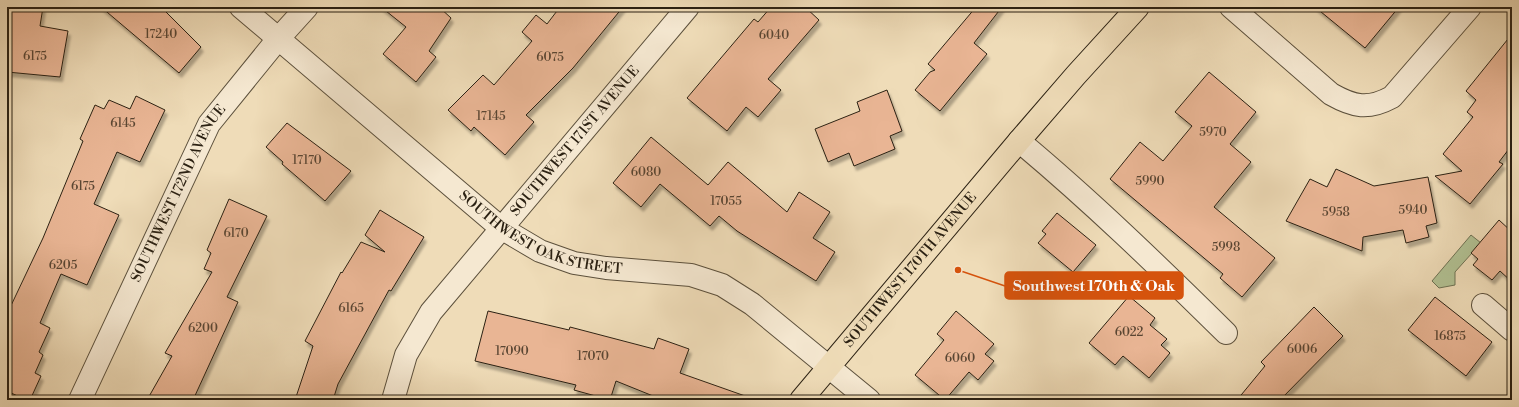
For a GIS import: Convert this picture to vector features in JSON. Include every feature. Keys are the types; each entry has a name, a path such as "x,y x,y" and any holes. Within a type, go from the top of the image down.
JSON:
{"main road":[{"name":"SOUTHWEST 170TH AVENUE","path":"801,400 1019,141 1076,75 1138,7"}],"street":[{"name":"SOUTHWEST OAK STREET","path":"241,7 501,228 540,251 574,263 606,268 691,275 722,286 752,304 869,400"},
{"name":"SOUTHWEST 172ND AVENUE","path":"80,400 209,124 278,39 307,7"},
{"name":"SOUTHWEST 171ST AVENUE","path":"393,400 406,355 431,312 688,7"},
{"path":"1231,7 1331,94 1347,103 1366,106 1380,106 1392,97 1470,7"},
{"path":"1019,141 1047,164 1154,263 1226,333"},
{"path":"1483,305 1512,330"}],"green space":[{"path":"1471,235 1481,243 1455,272 1455,285 1439,288 1432,281"}],"building":[{"path":"9,7 43,7 40,26 68,31 60,77 7,72 7,29"},
{"path":"101,7 161,7 201,47 179,73"},
{"path":"381,7 439,7 451,18 429,51 436,57 416,82 383,54 406,27"},
{"path":"560,7 623,7 573,68 526,115 534,122 505,155 474,127 471,131 448,110 483,75 494,85 532,41 522,32 536,15 547,24"},
{"path":"771,7 805,7 819,20 768,79 781,90 758,117 746,107 727,131 687,98 754,19 758,22"},
{"path":"976,7 1002,7 974,43 987,54 940,111 915,90 930,72 935,70 928,64"},
{"path":"1315,7 1399,7 1365,48"},
{"path":"1512,34 1512,145 1499,162 1503,164 1470,204 1435,176 1462,171 1443,154 1473,117 1467,112 1476,100 1466,91"},
{"path":"1209,72 1256,112 1230,144 1251,162 1214,207 1275,258 1242,297 1220,278 1223,274 1110,179 1140,142 1163,161 1192,126 1175,112"},
{"path":"887,90 902,131 890,136 895,149 854,166 849,153 828,162 815,129 860,111 857,102"},
{"path":"136,96 165,110 140,162 117,152 94,204 119,215 87,285 61,274 40,323 50,328 39,352 43,355 35,373 41,376 30,400 26,400 7,391 7,314 43,238 83,141 80,139 95,105 104,109 109,100 130,109"},
{"path":"287,123 351,171 325,201 282,164 283,162 266,147"},
{"path":"651,137 708,185 728,162 787,212 799,192 830,212 813,238 835,252 816,281 737,231 719,216 710,226 660,184 641,207 613,183"},
{"path":"1336,169 1374,186 1428,177 1437,223 1426,226 1429,237 1406,243 1403,230 1363,237 1362,251 1286,221 1310,179 1327,187"},
{"path":"229,199 267,216 227,297 238,302 193,400 147,400 172,356 165,353 212,272 204,269 211,253 207,250"},
{"path":"380,210 424,237 391,291 389,290 338,384 333,400 295,400 313,346 305,341 341,272 342,273 361,242 385,252 365,235"},
{"path":"1057,213 1096,245 1073,272 1038,243 1046,234 1042,231"},
{"path":"1499,220 1512,232 1512,282 1500,271 1492,280 1473,265 1478,259 1471,253"},
{"path":"1129,296 1155,318 1150,325 1167,339 1161,345 1170,353 1149,378 1123,356 1115,365 1089,343"},
{"path":"1435,297 1492,342 1466,376 1408,330"},
{"path":"1314,307 1343,336 1280,400 1237,400 1265,366 1261,362"},
{"path":"488,311 569,330 570,327 654,349 658,338 689,349 680,373 748,397 747,400 663,400 616,381 610,400 574,390 576,385 475,361"},
{"path":"956,311 994,344 985,354 994,361 978,380 969,372 945,400 915,375 944,340 937,334"}],"place":[{"name":"Southwest 170th & Oak","path":"958,270"}]}
